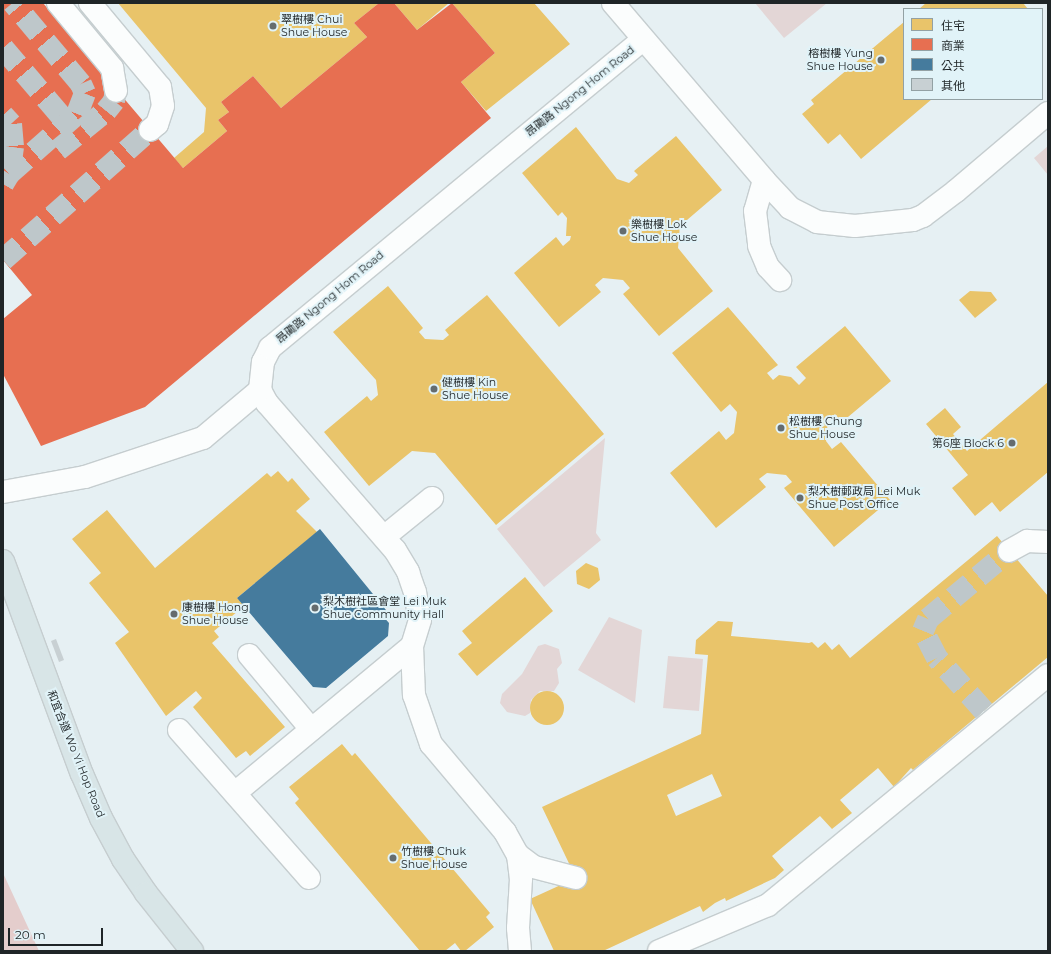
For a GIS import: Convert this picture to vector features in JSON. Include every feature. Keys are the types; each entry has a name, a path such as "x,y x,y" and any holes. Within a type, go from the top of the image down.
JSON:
{"main road":[{"name":"和宜合道 Wo Yi Hop Road","path":"3,561 82,774 101,818 146,893 192,951"}],"street":[{"path":"58,3 112,68 116,90"},
{"path":"90,3 160,87 164,106 157,124 150,130"},
{"path":"613,3 764,180 790,208 817,222 855,226 913,220 935,208 1048,113"},
{"name":"昂磡路 Ngong Hom Road","path":"260,390 263,362 270,348 643,39"},
{"path":"764,180 755,211 759,246 768,267 780,280"},
{"path":"3,492 86,477 203,438 260,390 267,403 384,538 408,572 415,592 420,620 412,646 414,694 431,744 505,832 518,855 521,879 518,928 520,951"},
{"path":"384,538 432,498"},
{"path":"1009,551 1027,541 1048,542"},
{"path":"235,793 311,728 412,646"},
{"path":"249,655 311,728"},
{"path":"659,951 768,905 988,716 1048,676"},
{"path":"179,730 309,878"},
{"path":"518,855 534,867 576,878"}],"shaded area":[{"path":"755,3 827,3 784,38"},
{"path":"1048,146 1048,175 1034,158"},
{"path":"605,438 596,533 601,540 544,587 497,529"},
{"path":"609,617 642,630 635,703 578,670"},
{"path":"545,644 559,649 562,663 557,669 559,683 554,691 540,691 531,700 530,713 525,716 507,712 500,703 502,694 522,674 538,646"},
{"path":"668,656 703,659 699,711 663,708"},
{"path":"3,873 39,951 3,951"}],"building: 住宅":[{"path":"118,3 379,3 354,23 367,37 281,108 253,76 221,102 229,112 218,120 227,131 183,168 174,158 204,132 206,108"},
{"path":"394,3 449,3 417,30"},
{"path":"452,3 534,3 570,44 486,111 461,82 495,53"},
{"path":"926,3 1023,3 1027,8 920,8"},
{"name":"榕樹樓 Yung Shue House","path":"903,23 903,100 931,100 861,159 840,134 828,144 802,114 814,104 811,100"},
{"name":"樂樹樓 Lok Shue House","path":"576,127 617,179 629,183 638,175 634,171 676,136 722,190 680,226 678,248 713,291 659,336 623,294 630,288 623,280 603,278 595,285 601,292 559,327 514,273 556,237 563,246 570,240 571,236 566,236 567,218 562,212 558,216 522,173"},
{"name":"健樹樓 Kin Shue House","path":"388,286 423,328 419,332 425,339 443,340 449,335 445,330 487,295 604,434 496,525 435,453 412,451 369,486 324,432 367,396 371,401 378,395 376,380 333,332"},
{"path":"970,291 991,292 997,300 975,318 959,300"},
{"name":"松樹樓 Chung Shue House","path":"728,307 778,365 767,373 773,380 779,375 791,377 799,385 806,378 796,367 845,326 891,381 842,422 835,414 828,420 826,441 832,449 841,442 890,500 834,547 784,488 792,482 786,475 767,473 759,479 766,487 716,528 670,473 719,431 726,440 734,433 737,412 730,404 721,412 672,353"},
{"name":"第6座 Block 6","path":"1048,382 1048,472 1000,512 992,502 975,516 952,488 968,475 926,424 945,408 961,427 953,434 967,451"},
{"name":"康樹樓 Hong Shue House","path":"278,471 288,482 292,478 310,499 296,511 317,532 237,598 244,606 214,631 219,637 212,643 285,727 250,756 246,751 236,758 193,707 202,698 196,691 166,716 115,643 129,632 89,583 101,573 72,539 107,510 155,568 267,473 271,477"},
{"path":"997,536 1048,596 1048,657 913,770 911,768 894,787 878,768 840,800 852,813 832,829 820,816 772,856 784,870 775,878 726,901 725,898 703,912 700,906 603,951 554,951 530,899 576,878 542,807 701,734 708,655 695,654 696,640 718,621 733,622 731,636 809,643 812,642 818,648 825,642 832,650 839,644 850,658","holes":["712,774 722,796 676,816 667,795"]},
{"path":"586,563 598,568 600,580 589,589 577,584 576,571"},
{"path":"525,577 553,611 477,676 458,654 472,643 462,631"},
{"path":"544,691 550,691 559,696 563,702 563,714 559,720 550,725 544,725 535,720 530,711 530,705 535,696"},
{"name":"竹樹樓 Chuk Shue House","path":"342,744 352,756 355,753 490,913 486,917 494,927 465,951 461,951 455,943 445,951 420,951 295,803 299,799 289,787"}],"building: 商業":[{"path":"3,3 43,3 183,168 227,131 218,120 229,112 221,102 253,76 281,108 367,37 354,23 379,3 394,3 417,30 452,3 495,53 461,82 491,118 145,407 41,446 3,374 3,319 32,295 3,260"}],"building: 公共":[{"name":"梨木樹社區會堂 Lei Muk Shue Community Hall","path":"320,529 386,610 381,614 389,623 388,636 326,688 313,687 237,598"}],"building: 其他":[{"path":"56,639 64,660 59,662 51,641"}],"tunnel":[{"path":"3,184 9,174 77,114 85,93 81,84 13,3"},
{"path":"3,48 67,123"},
{"path":"58,150 106,111 114,101 116,91"},
{"path":"3,115 11,124 13,147 9,174"},
{"path":"3,260 150,130"},
{"path":"984,711 937,658 923,631 928,619 1009,551"}],"place":[{"name":"翠樹樓 Chui Shue House","path":"273,26"},
{"name":"榕樹樓 Yung Shue House","path":"881,60"},
{"name":"樂樹樓 Lok Shue House","path":"623,231"},
{"name":"健樹樓 Kin Shue House","path":"434,389"},
{"name":"松樹樓 Chung Shue House","path":"781,428"},
{"name":"第6座 Block 6","path":"1012,443"},
{"name":"梨木樹郵政局 Lei Muk Shue Post Office","path":"800,498"},
{"name":"梨木樹社區會堂 Lei Muk Shue Community Hall","path":"315,608"},
{"name":"康樹樓 Hong Shue House","path":"174,614"},
{"name":"竹樹樓 Chuk Shue House","path":"393,858"}]}
